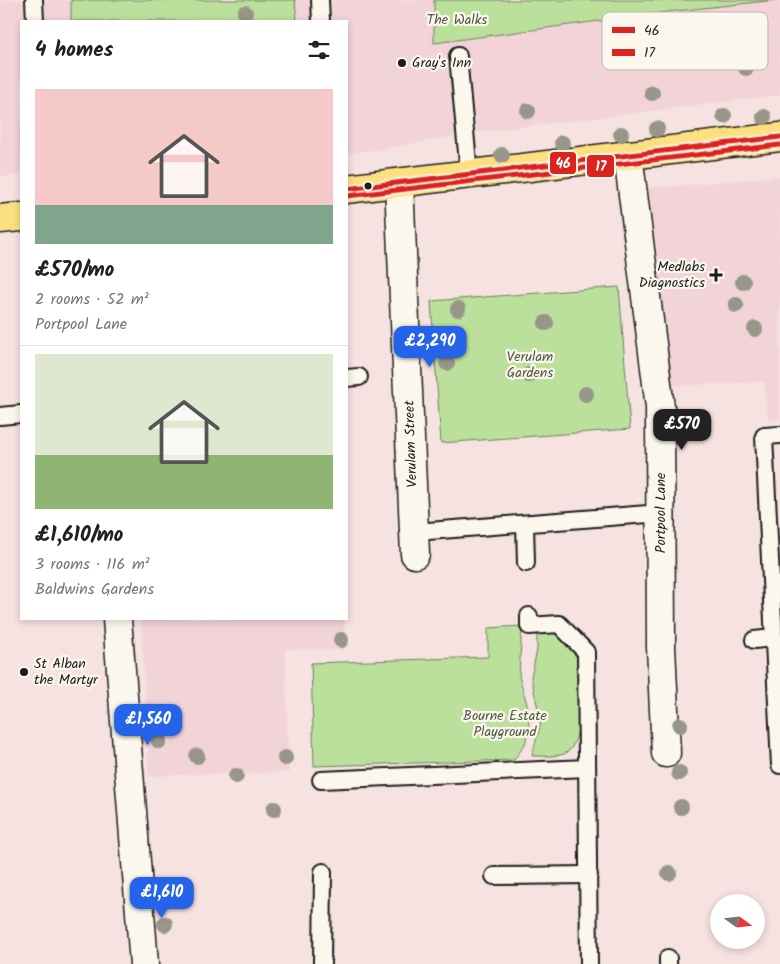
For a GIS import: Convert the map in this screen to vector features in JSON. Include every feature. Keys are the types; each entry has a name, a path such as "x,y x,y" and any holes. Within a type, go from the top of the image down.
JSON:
{"main road":[{"path":"348,189 780,137"},
{"path":"0,218 20,217"}],"street":[{"name":"Portpool Lane","path":"628,155 660,407 661,647 657,754"},
{"name":"Verulam Street","path":"399,183 401,374 415,543"},
{"path":"117,620 144,964"}],"lane":[{"path":"34,0 35,20"},
{"path":"320,0 321,20"},
{"path":"458,56 469,174"},
{"path":"0,416 20,414"},
{"path":"780,435 764,436 776,643 780,765"},
{"path":"415,543 525,524 661,513"},
{"path":"525,524 526,563"},
{"path":"529,616 529,626 559,624 586,652 591,762 589,964"},
{"path":"754,640 776,643"},
{"path":"321,780 591,762"},
{"path":"322,964 323,872"},
{"path":"494,876 589,875"}],"shaded area":[{"name":"Gray's Inn","path":"0,0 780,0 780,95 466,134 378,150 348,153 348,20 20,20 20,175 0,177"},
{"path":"780,176 780,419 768,419 764,382 642,387 619,191"},
{"path":"141,620 344,620 345,650 285,649 289,772 149,776"}],"green space":[{"path":"71,0 295,0 297,20 71,20"},
{"name":"The Walks","path":"434,0 776,0 667,12 602,12 602,21 434,43"},
{"name":"Verulam Gardens","path":"619,287 630,429 441,443 431,301"},
{"path":"522,626 519,676 528,708 529,728 525,744 514,760 314,766 311,663 488,657 488,628"},
{"name":"Bourne Estate Playground","path":"552,630 578,658 579,725 571,748 564,754 532,756 541,722 531,677 537,650 537,631"}],"transit line":[{"name":"46","path":"348,189 780,137"},
{"name":"17","path":"348,196 780,145"}],"place":[{"name":"Gray's Inn","path":"402,63"},
{"name":"Medlabs Diagnostics","path":"716,275"},
{"name":"St Alban the Martyr","path":"24,672"}]}
